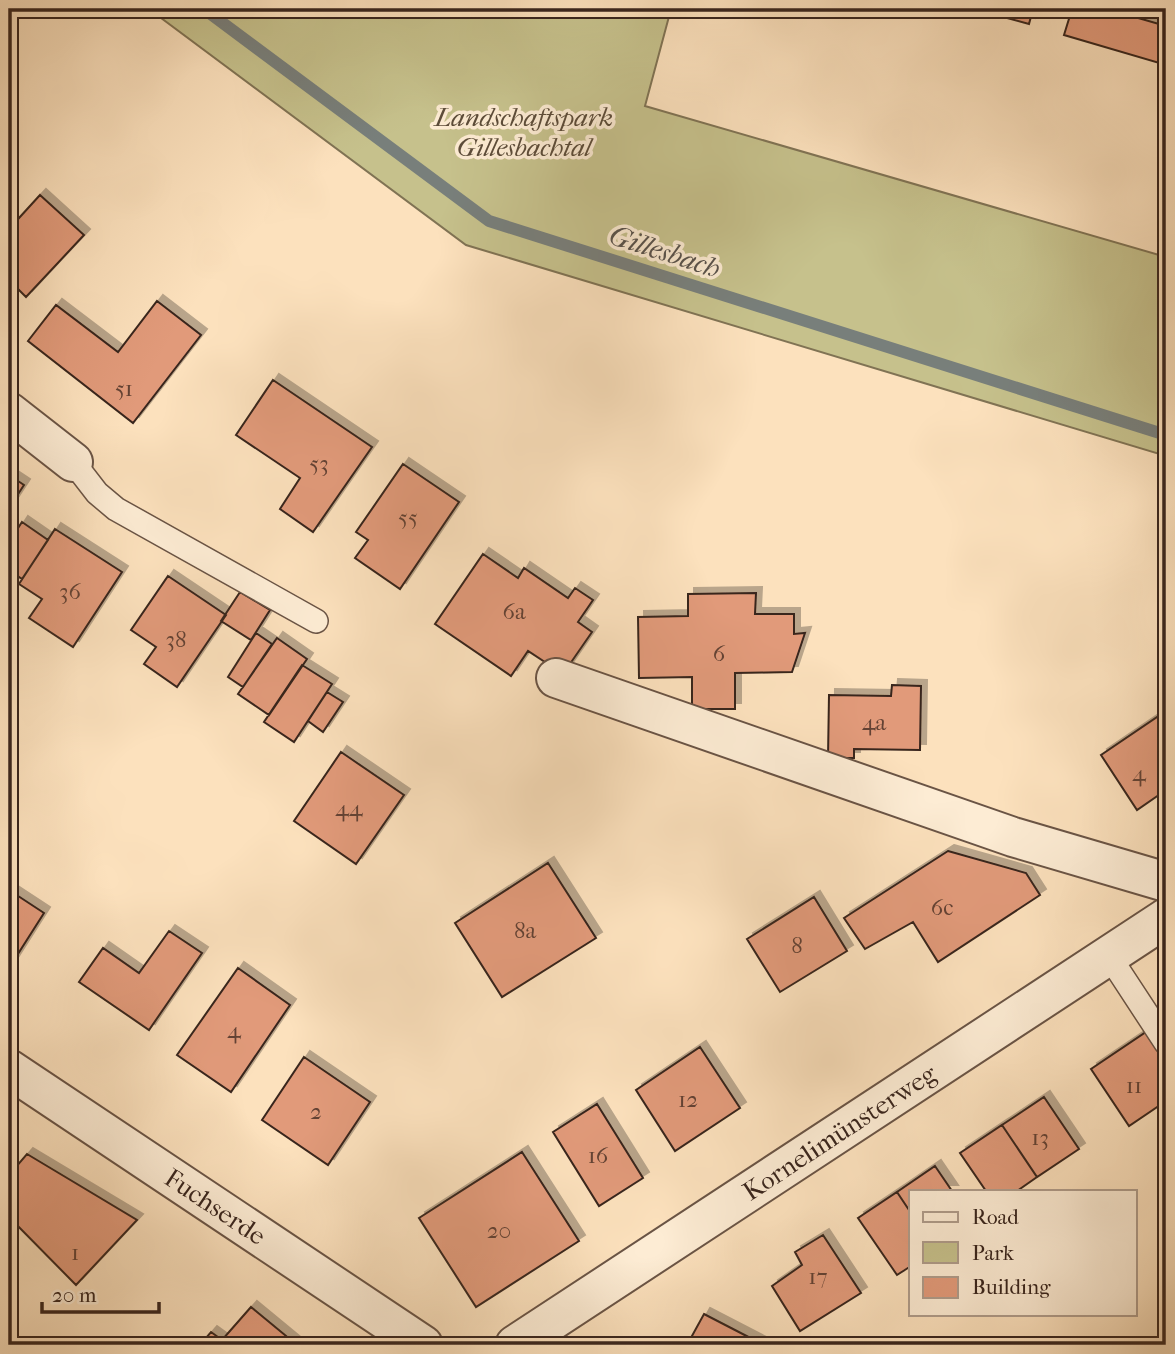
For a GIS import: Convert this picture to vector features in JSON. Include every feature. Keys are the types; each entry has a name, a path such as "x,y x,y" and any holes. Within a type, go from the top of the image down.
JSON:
{"street":[{"path":"9,412 73,462"},
{"path":"556,678 1013,837 1166,883"},
{"name":"Kornelimünsterweg","path":"515,1345 1166,918"},
{"name":"Fuchserde","path":"9,1069 423,1345"}],"lane":[{"path":"73,462 97,493 116,509 316,621"},
{"path":"1109,956 1166,1043"}],"green space":[{"name":"Landschaftspark Gillesbachtal","path":"149,9 671,9 645,106 1166,257 1166,456 466,245"}],"building":[{"path":"974,9 1033,9 1029,24"},
{"path":"1072,9 1107,9 1166,26 1166,65 1064,35"},
{"path":"40,195 84,235 26,297 9,280 9,229"},
{"path":"157,301 201,335 133,423 28,341 56,305 118,352"},
{"path":"273,380 372,447 313,532 280,509 300,478 236,435"},
{"path":"403,464 459,502 400,589 355,558 368,540 356,532"},
{"path":"9,475 24,485 9,508"},
{"path":"22,522 48,540 22,579 9,570 9,542"},
{"path":"55,529 122,572 73,647 29,618 42,599 19,584"},
{"path":"483,554 518,578 524,568 568,598 575,588 593,600 578,622 592,632 563,674 528,651 511,676 435,624"},
{"path":"168,576 226,615 177,687 144,664 156,647 131,630"},
{"path":"240,592 270,610 251,640 221,621"},
{"path":"756,593 755,614 794,614 794,634 805,633 792,672 735,673 735,709 692,709 692,677 639,678 638,617 688,616 688,594"},
{"path":"256,633 272,644 243,687 228,677"},
{"path":"277,638 307,659 269,715 238,694"},
{"path":"302,665 332,684 294,742 264,722"},
{"path":"892,685 921,686 920,750 854,749 854,758 828,758 829,695 891,696"},
{"path":"327,692 343,702 323,732 308,721"},
{"path":"1166,711 1166,790 1137,810 1101,755"},
{"path":"341,752 404,795 356,864 294,821"},
{"path":"948,851 1026,873 1040,895 938,962 913,922 865,949 844,918"},
{"path":"548,863 596,938 502,997 455,923"},
{"path":"9,890 44,913 9,968"},
{"path":"814,897 847,951 780,992 747,939"},
{"path":"169,931 202,953 149,1030 79,982 103,948 139,973"},
{"path":"238,968 290,1005 231,1092 177,1055"},
{"path":"1146,1032 1166,1062 1166,1101 1129,1126 1091,1069"},
{"path":"700,1047 740,1108 675,1151 636,1090"},
{"path":"304,1057 370,1102 328,1165 262,1120"},
{"path":"1044,1097 1079,1149 1037,1177 1002,1125"},
{"path":"597,1104 643,1178 599,1206 553,1132"},
{"path":"1002,1125 1037,1177 1018,1190 985,1190 960,1153"},
{"path":"522,1152 579,1241 476,1307 419,1218"},
{"path":"27,1154 137,1220 76,1285 9,1217 9,1175"},
{"path":"935,1166 951,1190 909,1190 909,1210 897,1192"},
{"path":"897,1192 909,1210 909,1267 897,1275 858,1218"},
{"path":"823,1235 861,1293 800,1331 772,1286 802,1265 795,1252"},
{"path":"251,1307 297,1345 227,1345 222,1340"},
{"path":"704,1314 764,1345 687,1345"},
{"path":"211,1332 222,1340 227,1345 200,1345"}],"waterway":[{"name":"Gillesbach","path":"204,9 489,221 1166,435"}]}
